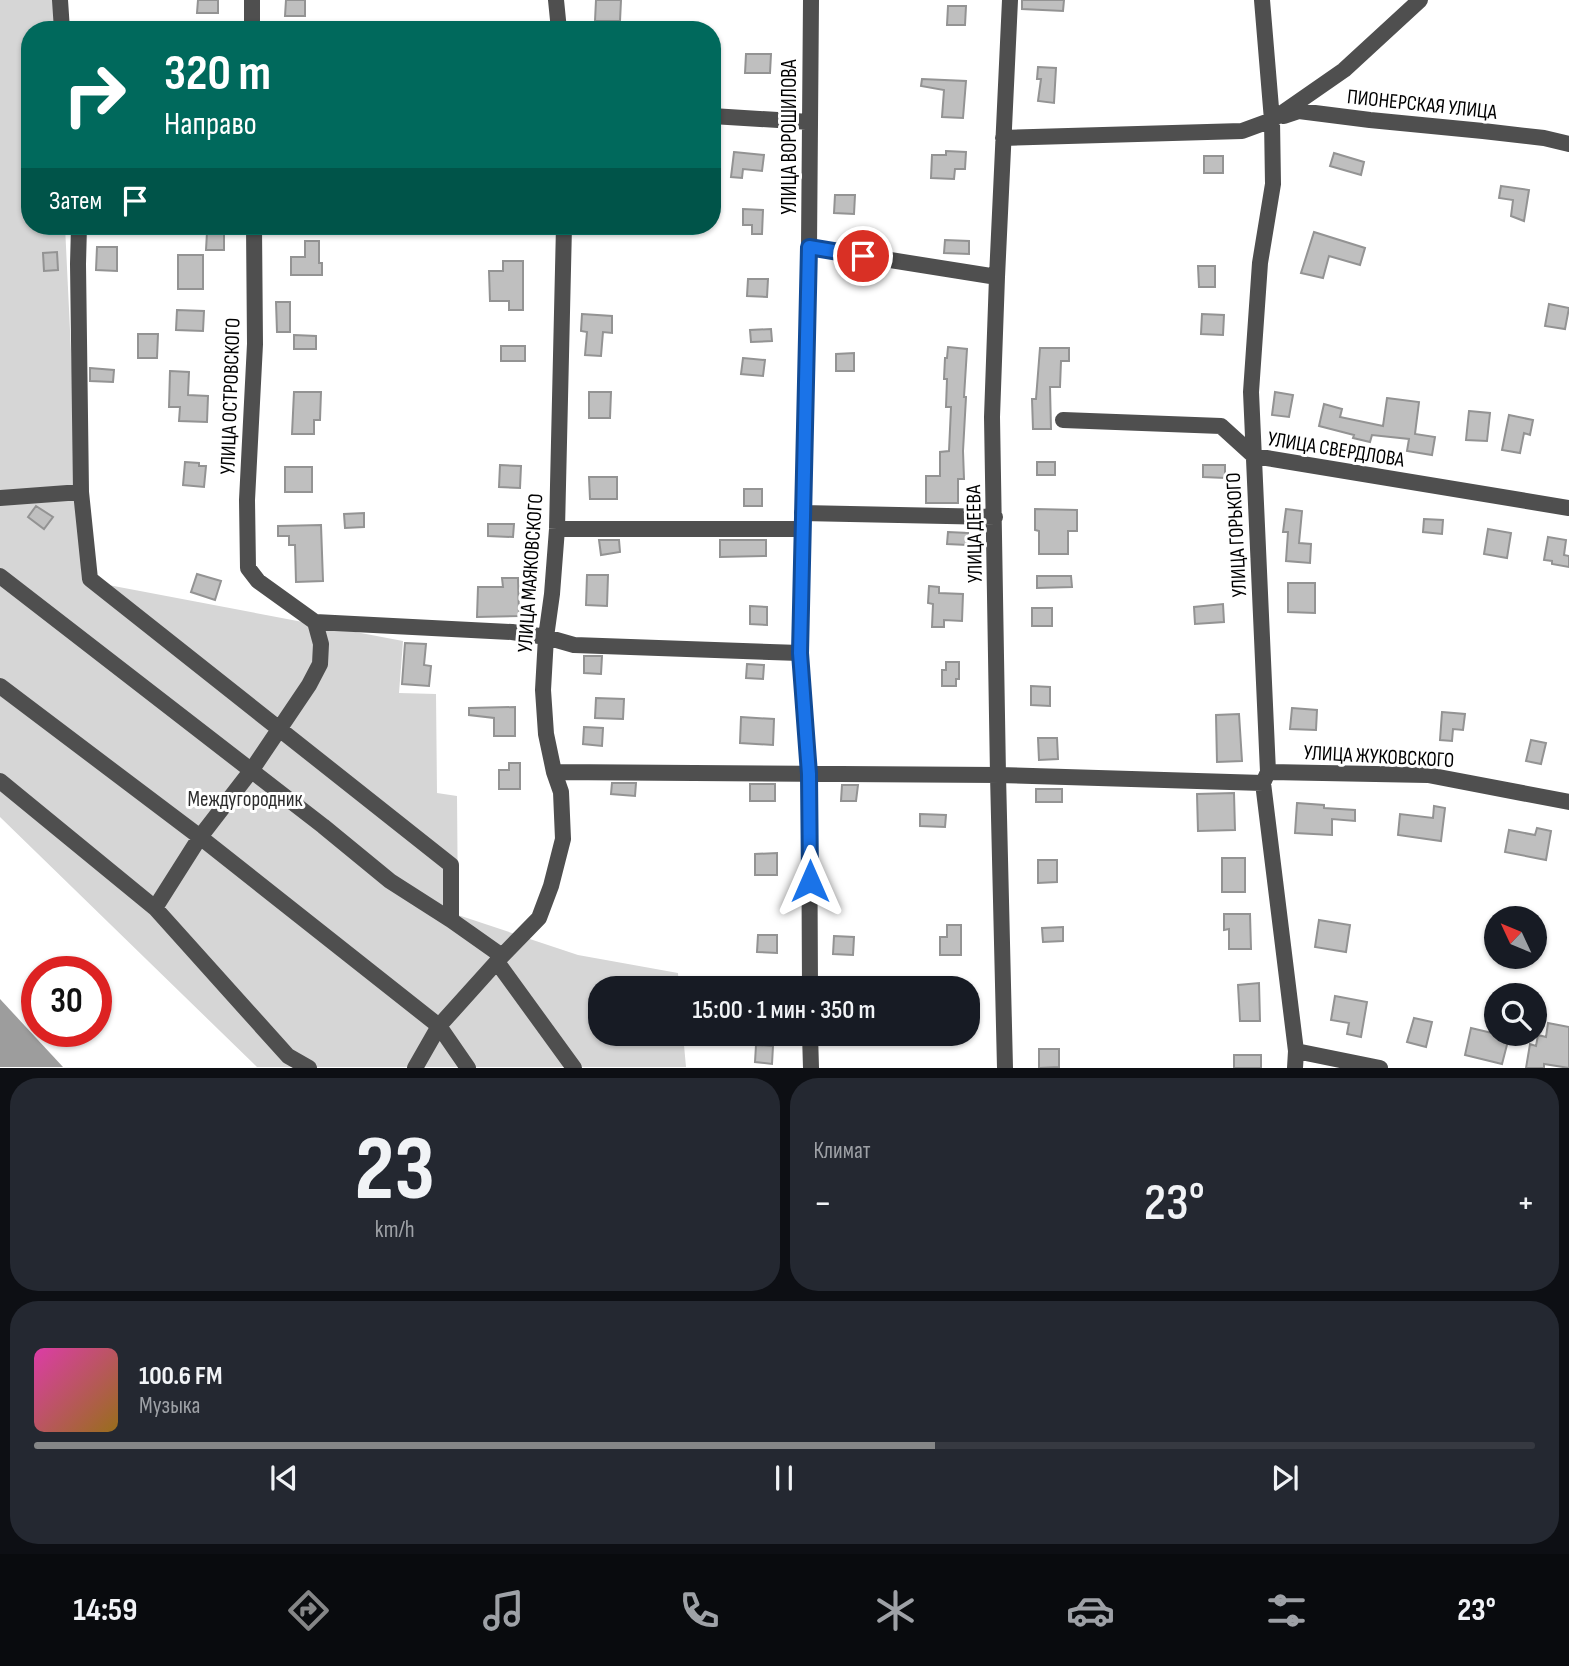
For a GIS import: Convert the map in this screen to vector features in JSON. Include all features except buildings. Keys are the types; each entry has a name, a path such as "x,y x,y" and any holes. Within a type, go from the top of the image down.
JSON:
{"street":[{"path":"60,0 61,21"},
{"path":"252,0 252,21"},
{"path":"556,0 558,21"},
{"name":"УЛИЦА ВОРОШИЛОВА","path":"810,976 809,774 800,653 809,247 811,0"},
{"name":"УЛИЦА ДЕЕВА","path":"1005,1068 992,417 1010,0"},
{"name":"УЛИЦА ГОРЬКОГО","path":"1262,0 1272,120 1273,184 1259,263 1251,392 1266,778 1296,1059"},
{"path":"1003,138 1242,131 1272,120 1344,70 1420,0"},
{"name":"ПИОНЕРСКАЯ УЛИЦА","path":"1272,120 1299,111 1544,138 1569,144"},
{"path":"721,117 810,122"},
{"path":"79,235 81,492 90,579 451,865 451,920"},
{"name":"УЛИЦА ОСТРОВСКОГО","path":"254,235 255,344 247,500 248,568 258,581 315,622"},
{"name":"УЛИЦА МАЯКОВСКОГО","path":"499,959 539,918 551,886 563,839 561,792 546,734 543,690 557,529 564,235"},
{"path":"809,247 997,277"},
{"name":"УЛИЦА СВЕРДЛОВА","path":"1063,420 1221,426 1254,456 1569,508"},
{"path":"0,498 81,492"},
{"path":"557,529 995,517"},
{"path":"0,576 390,881 451,920 499,959 574,1068"},
{"path":"155,908 201,837 251,771 309,685 320,664 321,644 315,622 512,632 574,645 800,653"},
{"path":"0,686 201,837 439,1026 468,1068"},
{"name":"УЛИЦА ЖУКОВСКОГО","path":"554,772 1266,778 1428,775 1569,802"},
{"path":"0,782 155,908 288,1056 309,1068"},
{"path":"415,1068 439,1026 499,959"},
{"path":"810,1046 811,1068"},
{"path":"1296,1059 1380,1068"}],"green space":[{"name":"Междугородник","path":"0,0 55,0 56,21 21,21 21,235 65,235 82,580 403,641 399,693 436,694 437,793 457,796 458,915 578,955 678,973 678,976 588,976 588,1046 684,1046 686,1067 257,1067 0,817"}],"shaded area":[{"path":"0,999 21,1022 21,1047 44,1047 63,1067 0,1067"}],"route":[{"path":"810,881 809,774 800,653 809,247 863,256"}]}
